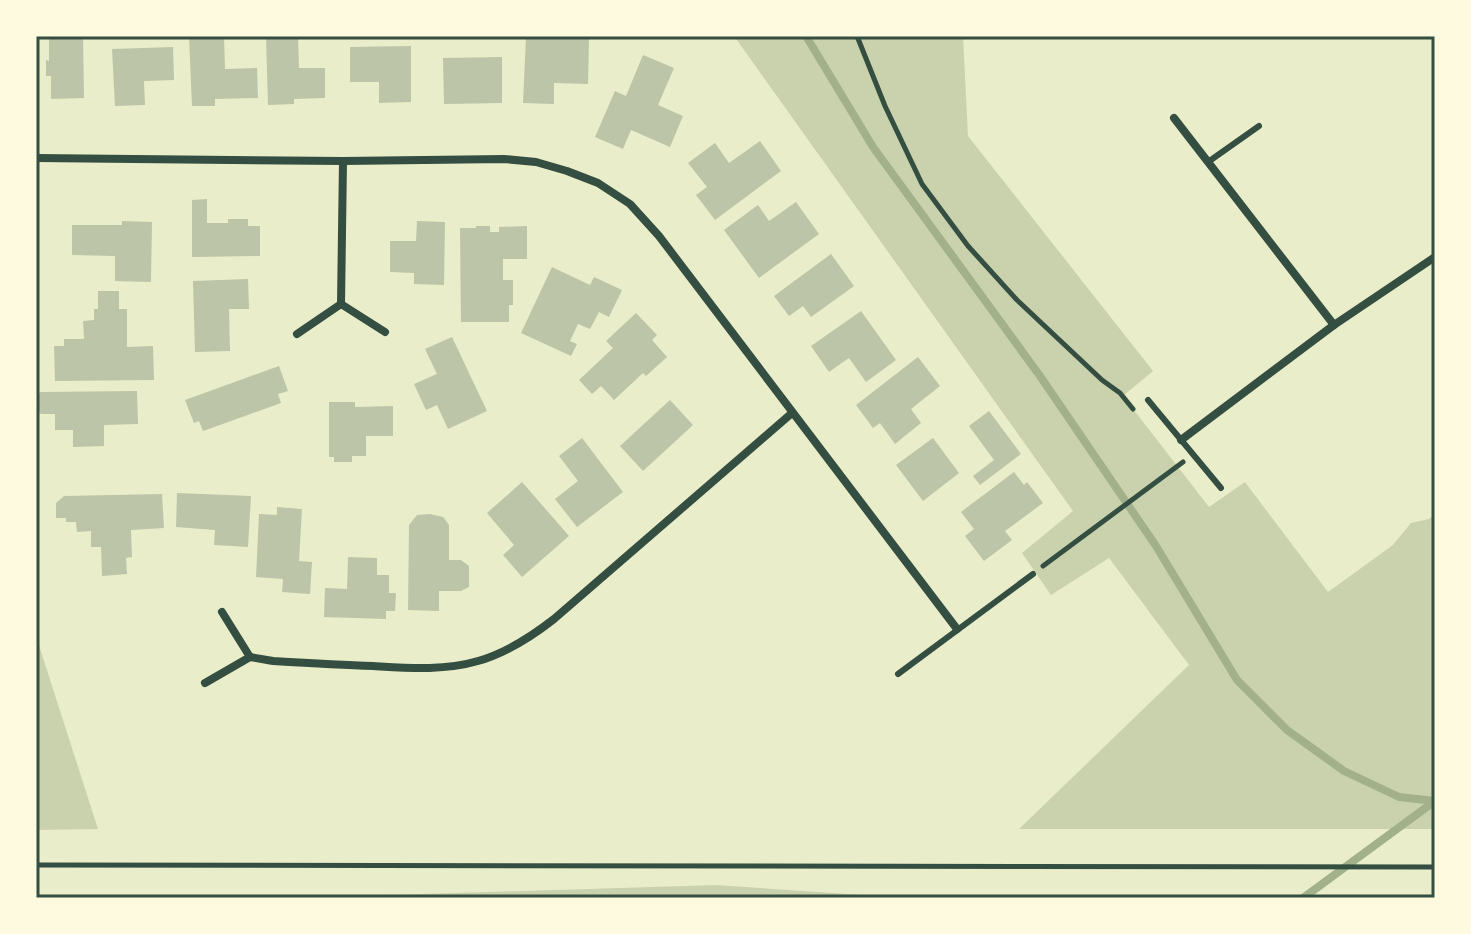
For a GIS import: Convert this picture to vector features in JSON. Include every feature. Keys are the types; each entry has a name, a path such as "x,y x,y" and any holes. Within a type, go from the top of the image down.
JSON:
{"street":[{"path":"1174,118 1334,325"},
{"path":"36,158 504,159 536,162 598,183 630,204 659,236 957,629"},
{"path":"341,304 343,161"},
{"path":"1181,440 1334,325 1435,257"},
{"path":"341,304 385,332"},
{"path":"297,334 341,304"},
{"path":"205,683 250,657 273,661 417,668 453,666 501,652 529,638 554,619 792,413"},
{"path":"222,612 250,657"}],"lane":[{"path":"1208,162 1259,126"},
{"path":"1148,400 1221,488"},
{"path":"898,674 1033,574"}],"path":[{"path":"857,36 885,106 922,184 968,246 1017,300 1102,380 1120,393 1140,417"},
{"path":"1033,574 1194,454"},
{"path":"36,865 1435,867"}],"green space":[{"path":"734,36 963,36 968,136 1153,371 1123,396 1209,507 1245,482 1328,592 1393,545 1411,523 1429,519 1435,514 1435,829 1019,829 1189,665 1109,558 1051,595 1022,553 1073,511"},
{"path":"36,636 98,829 36,830"},
{"path":"716,885 906,898 295,898"}],"building":[{"path":"49,36 83,36 84,98 51,99 51,76 46,76"},
{"path":"189,36 224,36 225,69 257,68 258,98 215,99 215,106 192,106"},
{"path":"298,37 299,68 325,68 325,98 294,99 294,104 268,105 266,38"},
{"path":"526,37 589,39 588,84 554,83 554,104 523,103"},
{"path":"411,46 411,102 379,103 379,82 350,82 350,47"},
{"path":"173,47 174,80 144,81 145,105 115,106 112,49"},
{"path":"643,55 674,68 658,105 683,116 670,147 631,130 623,149 595,137 615,91 626,96"},
{"path":"502,57 502,103 444,104 443,58"},
{"path":"760,141 781,171 715,220 696,195 707,187 688,163 715,143 729,163"},
{"path":"207,199 207,223 248,219 248,226 260,226 260,256 192,257 192,200"},
{"path":"796,202 819,234 759,278 724,230 758,205 769,221"},
{"path":"122,221 152,222 151,282 115,281 115,256 72,255 72,225 122,225"},
{"path":"417,221 445,222 444,285 414,284 414,273 390,272 390,241 416,241"},
{"path":"490,226 490,232 499,232 499,227 527,226 527,259 503,259 503,280 513,280 509,322 461,322 460,228"},
{"path":"831,254 854,286 811,317 803,306 789,316 774,296"},
{"path":"552,267 590,285 594,277 622,290 609,317 599,312 590,329 578,324 570,341 577,344 571,356 521,333"},
{"path":"248,279 249,309 229,309 230,351 195,352 193,281"},
{"path":"98,291 119,291 119,309 127,309 127,347 153,346 154,380 55,381 54,346 64,346 64,339 84,339 83,321 94,320 94,309 98,309"},
{"path":"861,311 896,360 866,382 849,358 829,372 811,346"},
{"path":"636,313 657,335 652,340 667,357 646,376 643,373 614,400 601,386 592,394 579,380 613,348 606,341"},
{"path":"452,337 487,411 448,429 437,405 426,410 414,384 437,374 425,349"},
{"path":"918,357 940,386 911,409 921,423 895,444 880,423 873,428 856,405"},
{"path":"279,366 288,391 278,394 281,403 203,431 199,421 194,423 185,400"},
{"path":"137,391 138,424 104,425 104,446 73,447 73,430 55,430 55,414 41,414 36,409 36,395 41,392"},
{"path":"670,400 693,425 643,471 620,446"},
{"path":"329,402 355,402 355,407 393,406 393,436 366,436 366,456 352,456 352,462 334,462 334,457 329,457"},
{"path":"989,411 1021,454 980,485 973,476 994,460 969,426"},
{"path":"582,438 623,492 577,527 555,499 578,481 559,456"},
{"path":"933,438 959,473 923,501 896,465"},
{"path":"1014,472 1024,485 1027,482 1043,503 1005,531 1012,540 984,561 965,536 974,529 961,512"},
{"path":"522,482 569,536 522,577 503,555 514,545 487,513"},
{"path":"177,493 251,496 248,547 214,545 215,530 176,527"},
{"path":"162,494 164,528 131,530 132,557 126,558 127,574 102,576 101,547 91,547 91,531 77,532 76,522 56,518 56,503 64,496"},
{"path":"277,507 302,509 299,561 312,562 310,594 282,592 283,579 256,577 259,514 277,515"},
{"path":"417,515 443,517 449,525 449,560 461,560 469,566 469,587 461,591 439,591 439,611 408,610 409,525"},
{"path":"348,557 377,558 377,575 389,575 389,593 396,593 395,611 386,611 386,619 324,617 325,588 347,589"}],"waterway":[{"path":"806,36 873,147 1040,376 1156,546 1237,680 1287,730 1344,771 1399,797 1435,801"},
{"path":"1303,898 1435,801"}]}
